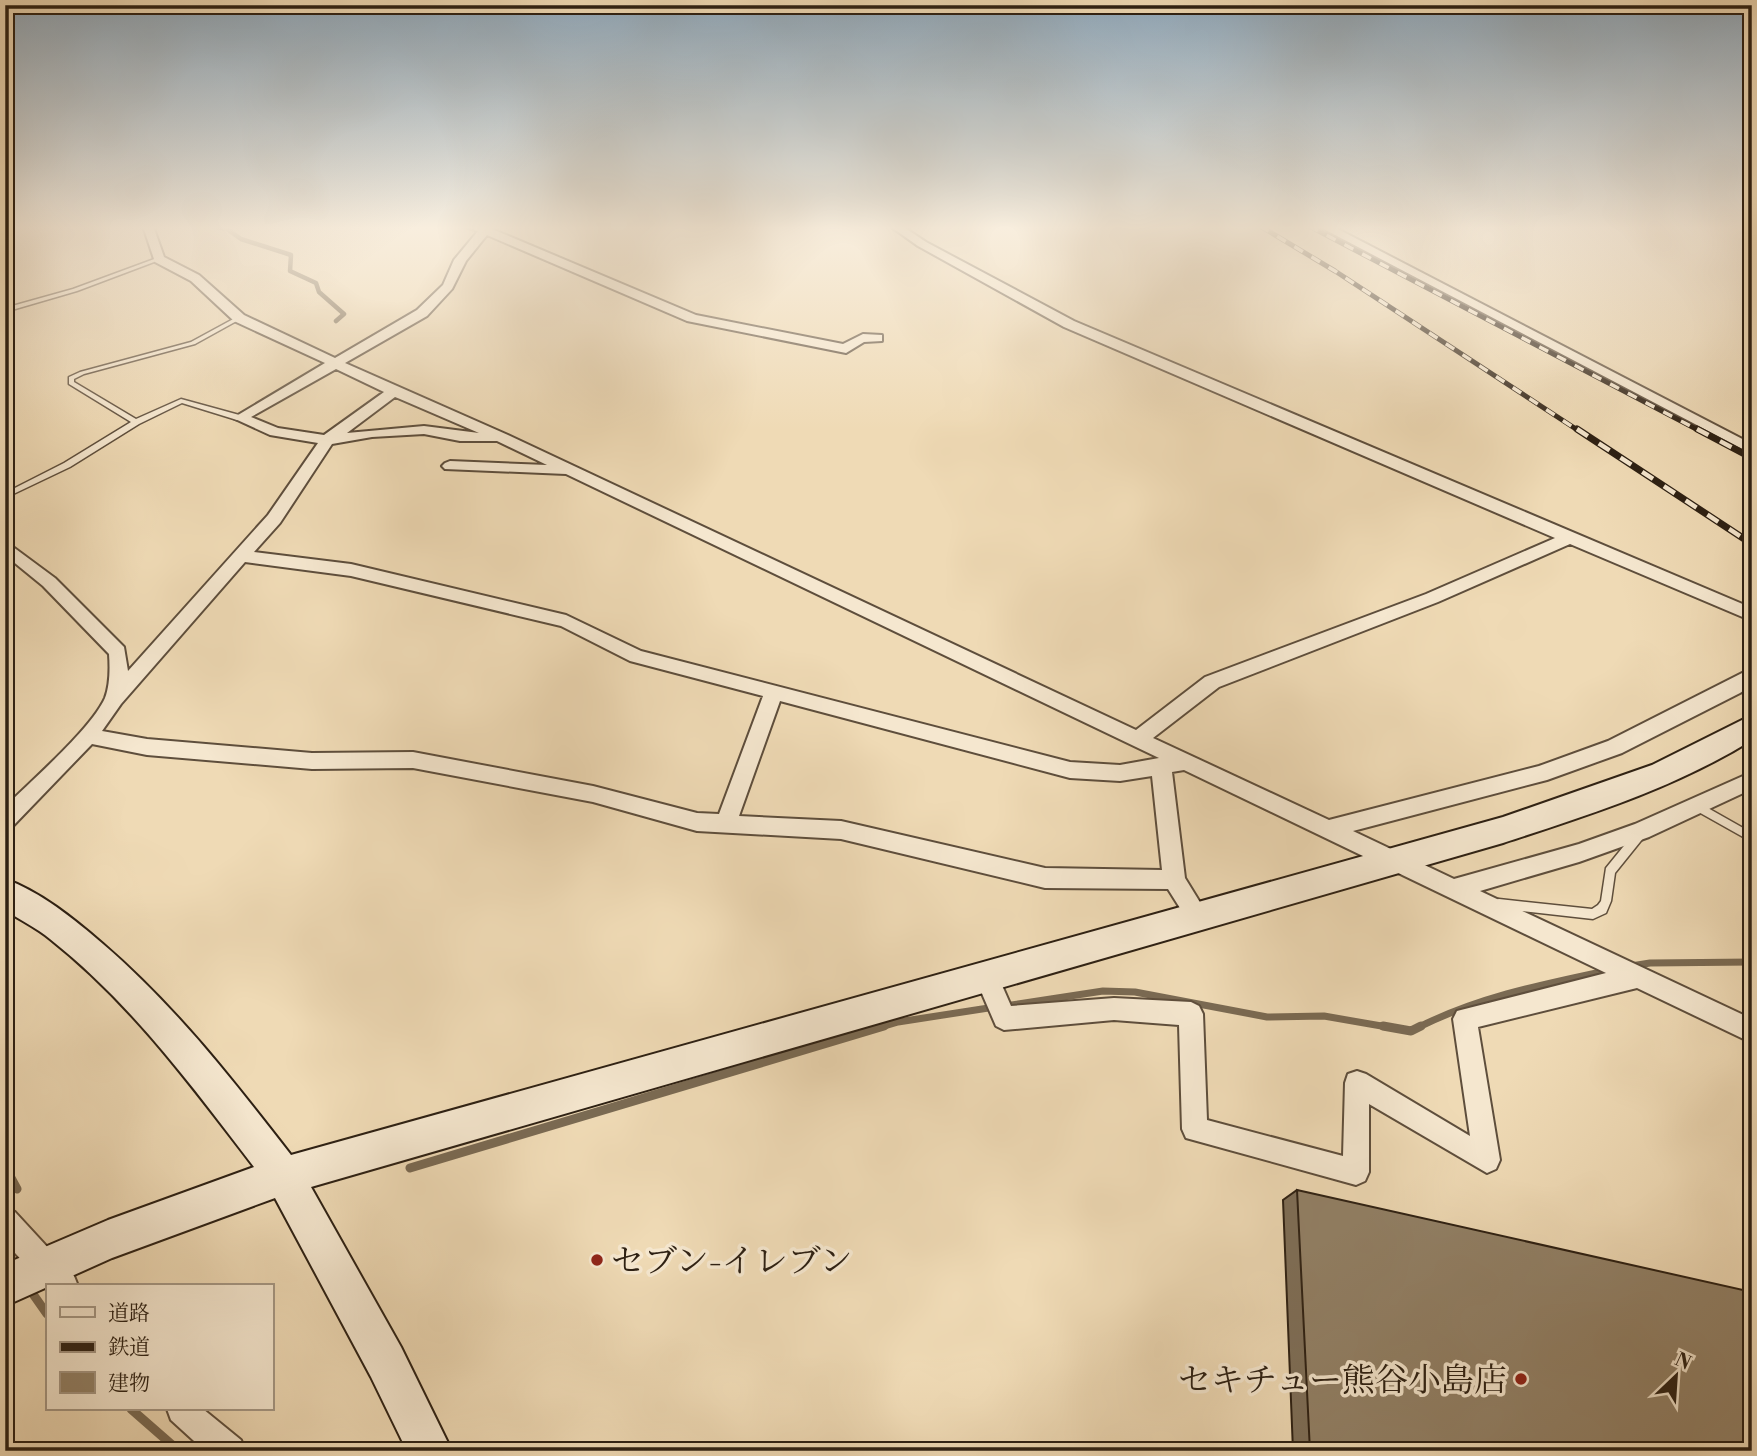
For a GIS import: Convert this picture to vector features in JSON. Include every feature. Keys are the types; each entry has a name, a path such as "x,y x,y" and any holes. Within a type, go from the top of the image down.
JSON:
{"street":[{"path":"213,294 239,318 394,391 503,438 1752,1031"},
{"path":"240,418 422,313 440,294"},
{"path":"637,294 692,318 846,349 854,340 877,338"},
{"path":"1014,294 1069,324 1752,615"},
{"path":"1453,294 1752,450"},
{"path":"5,821 88,736 114,699 243,556 274,519 327,440 394,391"},
{"path":"240,418 275,432 327,440 373,432 424,430 460,437 503,438"},
{"path":"1735,442 1752,433"},
{"path":"450,466 572,471"},
{"path":"1139,738 1212,682 1432,598 1543,551 1571,536"},
{"path":"5,546 49,582 118,652 119,672 114,699"},
{"path":"243,556 351,570 566,621 635,656 1069,770 1120,774 1186,762"},
{"path":"1329,829 1541,774 1603,752 1734,688 1752,675"},
{"path":"726,824 773,694"},
{"path":"5,1286 50,1273 182,1211 284,1176 989,983 1198,918 1398,863 1588,803 1656,777 1724,744 1752,726"},
{"path":"88,736 147,747 312,761 413,760 593,794 697,822 841,830 1045,877 1174,880"},
{"path":"1161,766 1174,880 1198,918"},
{"path":"1452,889 1579,853 1642,831 1699,807 1752,780"},
{"path":"5,893 61,928 121,981 191,1054 284,1176 386,1362 430,1451"},
{"path":"989,983 1004,1018 1114,1009 1191,1014 1195,1129 1356,1172 1357,1083 1487,1160 1465,1019 1636,977"},
{"path":"5,1222 50,1273"},
{"path":"183,1410 205,1432 230,1451"}],"lane":[{"path":"5,310 61,294"},
{"path":"136,422 71,383 71,378 193,343 239,318"},
{"path":"5,496 67,465 136,422 181,401 240,418"},
{"path":"1699,807 1752,838"},
{"path":"1480,902 1593,914 1602,909 1606,901 1610,871 1642,831"}],"building":[{"name":"セキチュー熊谷小島店","path":"1297,1190 1752,1292 1752,1451 1310,1451"}],"waterway":[{"path":"321,294 344,314 336,321"},
{"path":"1631,966 1650,963 1752,962"},
{"path":"1417,1028 1487,1000 1610,970"},
{"path":"1005,1006 1103,991 1135,992 1267,1017 1324,1016 1393,1028"},
{"path":"878,1028 898,1022 995,1007"},
{"path":"410,1168 884,1026"},
{"path":"1383,1026 1411,1031 1417,1028"},
{"path":"1417,1028 1421,1026"},
{"path":"5,1167 17,1189"},
{"path":"5,1250 15,1266"},
{"path":"28,1287 46,1313"},
{"path":"132,1410 179,1451"}],"railway":[{"path":"1370,294 1579,431"},
{"path":"1439,294 1700,431"},
{"path":"1577,429 1752,544"},
{"path":"1697,429 1752,458"}],"place":[{"name":"セブン-イレブン","path":"597,1260"},
{"name":"セキチュー熊谷小島店","path":"1521,1379"}]}
